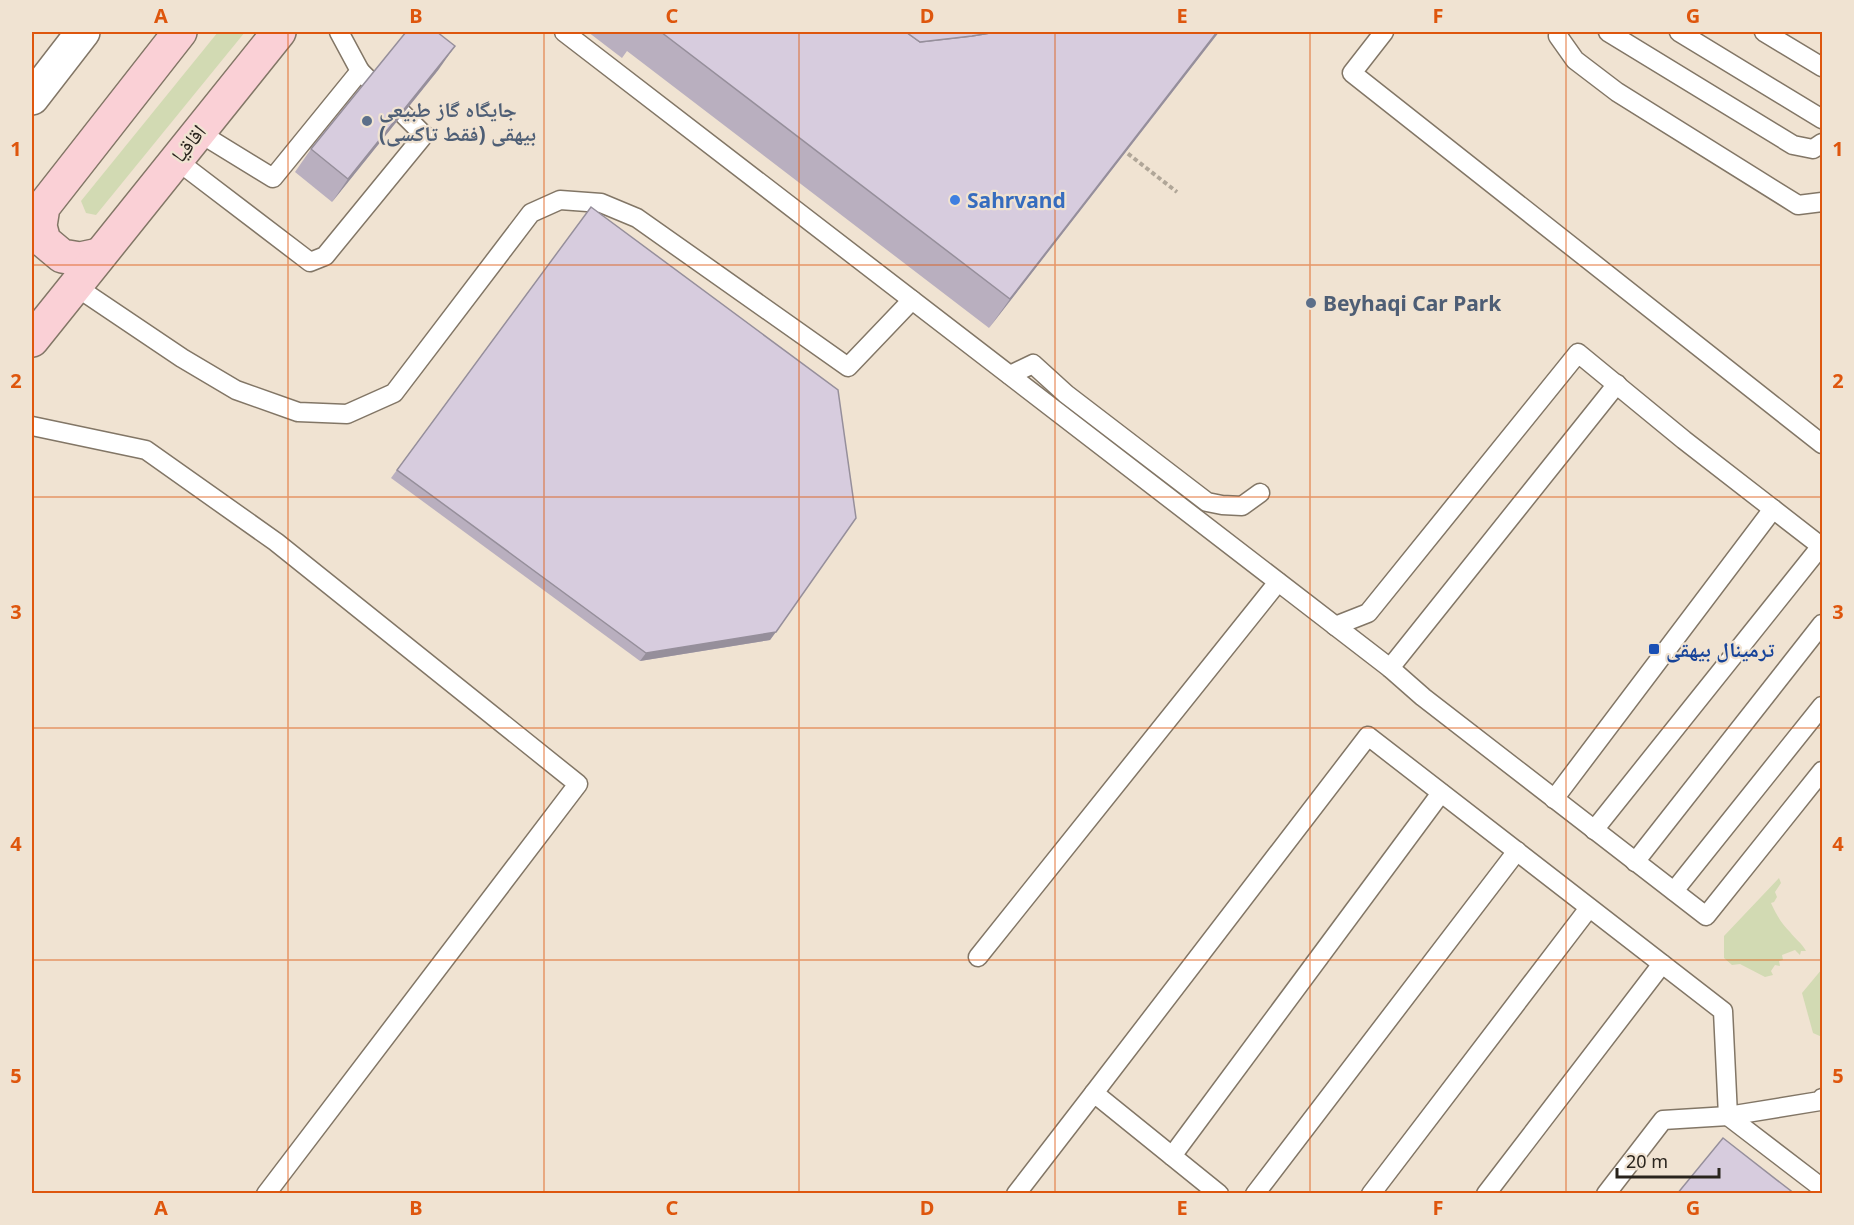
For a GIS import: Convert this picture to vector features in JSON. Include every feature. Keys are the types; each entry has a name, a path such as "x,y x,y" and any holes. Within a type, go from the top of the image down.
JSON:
{"main road":[{"path":"99,255 80,259 38,249 44,207 180,32"},
{"name":"اقاقیا","path":"32,340 279,32"}],"street":[{"path":"32,98 83,32"}],"lane":[{"path":"175,159 310,262 326,256 424,135 360,71 339,32"},
{"path":"564,32 1390,668 1423,698 1706,916 1822,771"},
{"path":"1384,32 1352,74 1822,444"},
{"path":"1559,32 1558,36 1575,60 1617,92 1798,205 1822,202"},
{"path":"1608,32 1793,145 1813,149 1822,143"},
{"path":"1679,32 1822,119"},
{"path":"1764,32 1822,67"},
{"path":"198,132 273,178 360,71"},
{"path":"75,286 182,358 236,390 298,412 347,414 394,393 531,213 560,200 601,203 637,218 848,367 912,300"},
{"path":"1335,626 1368,613 1578,353 1684,440 1822,547 1594,830"},
{"path":"1010,375 1033,364 1066,394 1207,502 1242,506 1260,493"},
{"path":"1390,668 1617,384"},
{"path":"32,426 146,450 276,542 578,784 266,1194"},
{"path":"1554,799 1773,509"},
{"path":"978,957 1278,582"},
{"path":"1635,862 1822,624"},
{"path":"1674,891 1822,706"},
{"path":"1016,1194 1368,736 1723,1011 1728,1116 1822,1188"},
{"path":"1172,1156 1441,793"},
{"path":"1255,1194 1517,851"},
{"path":"1371,1194 1589,908"},
{"path":"1486,1194 1662,964"},
{"path":"1094,1093 1220,1194"},
{"path":"1606,1194 1663,1120 1728,1116 1820,1101 1822,1098"}],"path":[{"path":"1121,148 1177,192"}],"green space":[{"path":"218,32 245,32 96,215 86,213 81,201"},
{"path":"1779,878 1781,883 1775,892 1777,897 1771,903 1781,922 1806,951 1801,951 1800,955 1795,950 1782,955 1783,960 1779,961 1780,966 1775,965 1771,971 1773,975 1765,977 1740,964 1732,965 1724,958 1724,936"},
{"path":"1822,969 1822,1037 1813,1033 1802,993"}],"building":[{"name":"جایگاه گاز طبیعی بیهقی (فقط تاکسی)","path":"406,32 437,32 455,46 348,179 311,149"},
{"name":"Sahrvand","path":"661,32 906,32 920,42 996,32 1217,32 1010,299"},
{"path":"906,32 996,32 920,42"},
{"path":"591,207 838,390 856,518 776,632 646,653 397,470"},
{"path":"1723,1138 1791,1191 1789,1194 1677,1194"}],"place":[{"name":"جایگاه گاز طبیعی بیهقی (فقط تاکسی)","path":"367,121"},
{"name":"Sahrvand","path":"955,200"},
{"name":"Beyhaqi Car Park","path":"1311,303"},
{"name":"ترمینال بیهقی","path":"1654,649"}]}
